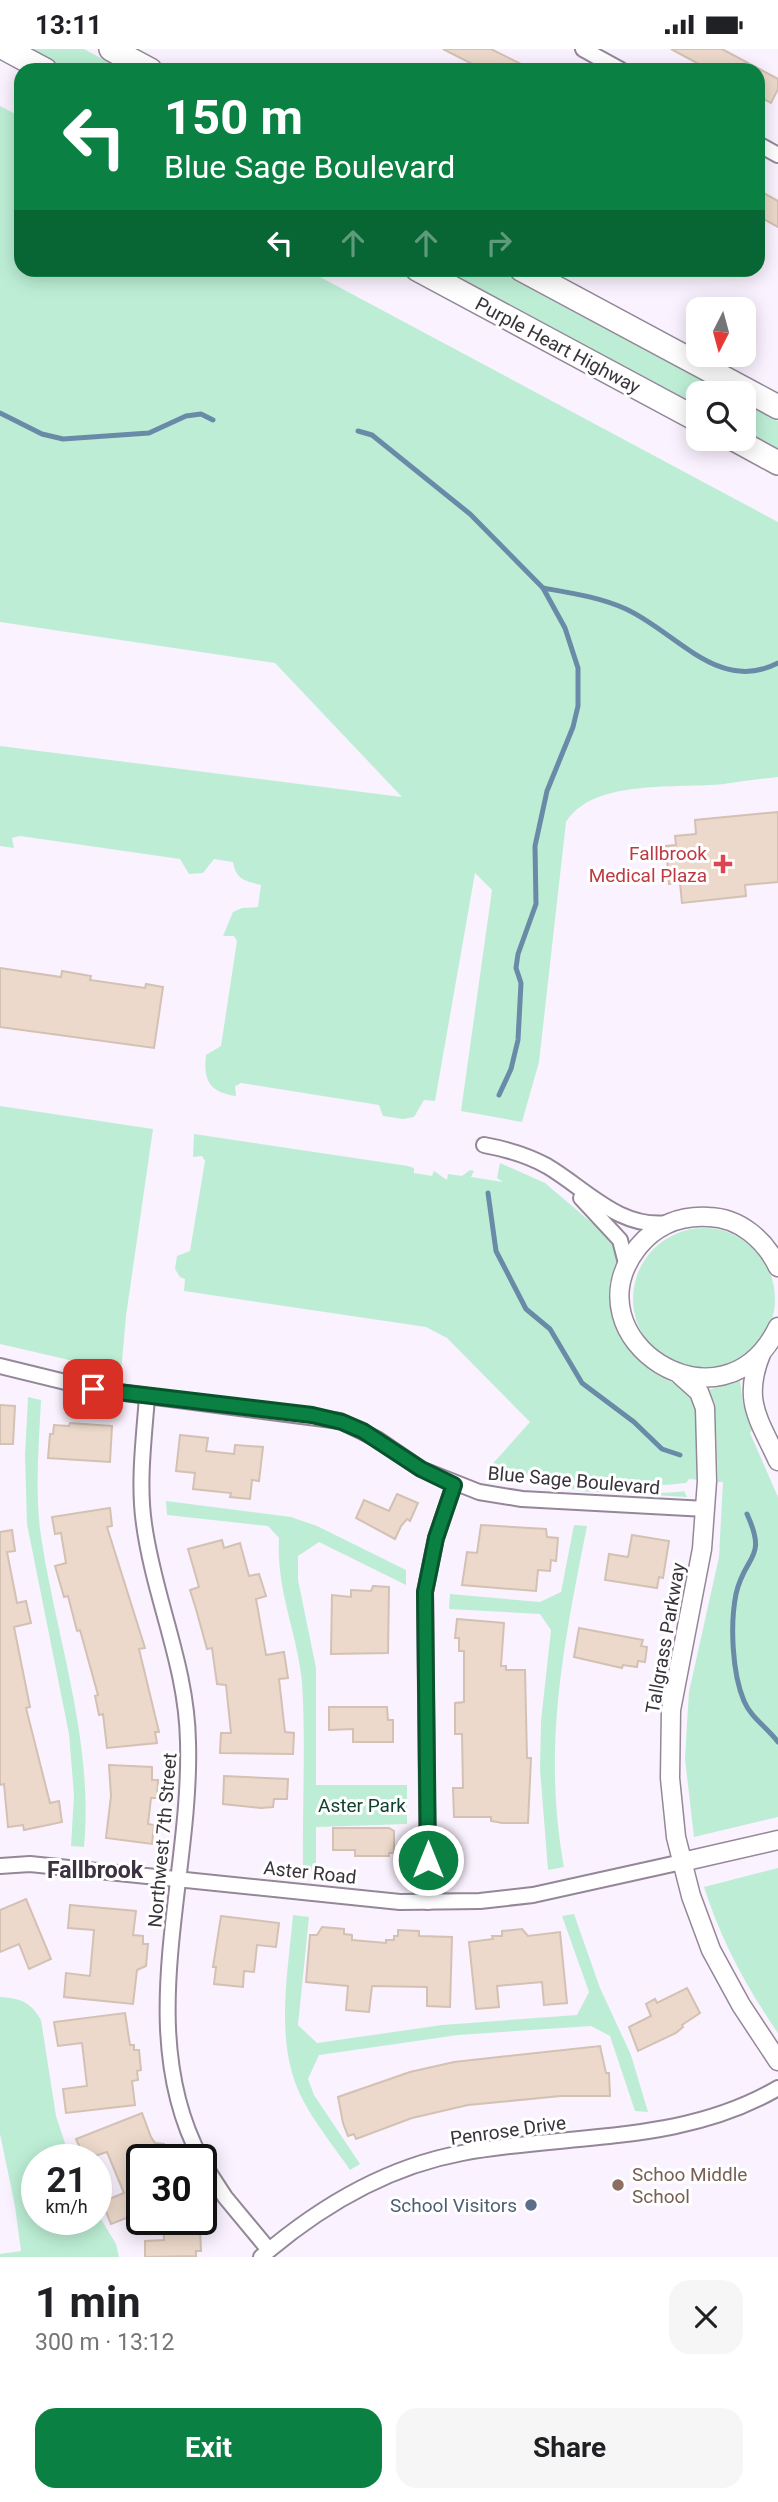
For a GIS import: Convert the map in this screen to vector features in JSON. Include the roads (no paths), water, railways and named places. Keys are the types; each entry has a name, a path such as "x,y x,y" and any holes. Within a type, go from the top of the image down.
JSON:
{"main road":[{"path":"6,49 32,63"},
{"path":"111,49 137,63"},
{"name":"Purple Heart Highway","path":"432,277 686,414"},
{"path":"536,277 778,407"},
{"path":"756,451 778,463"}],"street":[{"path":"583,49 608,63"},
{"path":"484,1145 519,1154 555,1172 625,1218 648,1224 669,1223 691,1217 714,1217 778,1241"},
{"path":"555,1172 613,1230 624,1251 627,1268"},
{"path":"669,1223 644,1241 627,1268 621,1297 626,1326 638,1346 653,1362 680,1375 709,1378 743,1367 761,1354"},
{"path":"743,1226 765,1245 778,1267"},
{"path":"778,1327 761,1354 750,1390 753,1404 778,1461"},
{"name":"Blue Sage Boulevard","path":"0,1366 93,1389 312,1415 342,1422 454,1485 522,1499 706,1509"},
{"name":"Tallgrass Parkway","path":"680,1375 699,1392 705,1408 706,1509 695,1592 680,1652 671,1710 671,1792 682,1863 711,1950 741,2005 778,2061"},
{"name":"Northwest 7th Street","path":"148,1397 141,1492 144,1526 181,1672 187,1715 186,1817 169,1986 168,2045 179,2107 194,2144"},
{"path":"428,1902 425,1599 436,1538 454,1485"},
{"name":"Aster Road","path":"0,1866 30,1864 373,1899 428,1902 533,1895 778,1840"},
{"name":"Penrose Drive","path":"265,2253 309,2220 365,2185 406,2169 471,2152 660,2130 729,2111 778,2088"},
{"name":"Northwest 7th Street","path":"217,2185 265,2253"}],"waterway":[{"path":"0,413 42,434 63,439 149,433 186,416 201,414 213,420"},
{"path":"358,431 372,435 470,514 543,588 565,628 578,668 578,706 573,727 547,791 535,846 536,904 518,954 516,968 521,983 518,1040 511,1069 499,1095"},
{"path":"543,588 595,598 626,609 717,666 736,671 757,671 778,663"},
{"path":"488,1193 496,1251 526,1309 550,1329 582,1383 634,1422 662,1449 680,1455"},
{"path":"747,1514 753,1529 755,1549 736,1594 733,1634 735,1663 740,1690 747,1707 778,1742"}],"place":[{"name":"Fallbrook Medical Plaza","path":"723,864"},
{"name":"Schoo Middle School","path":"618,2185"},
{"name":"School Visitors","path":"531,2205"}],"district":[{"name":"Fallbrook","path":"95,1870"}],"park label":[{"name":"Aster Park","path":"362,1805"}]}
